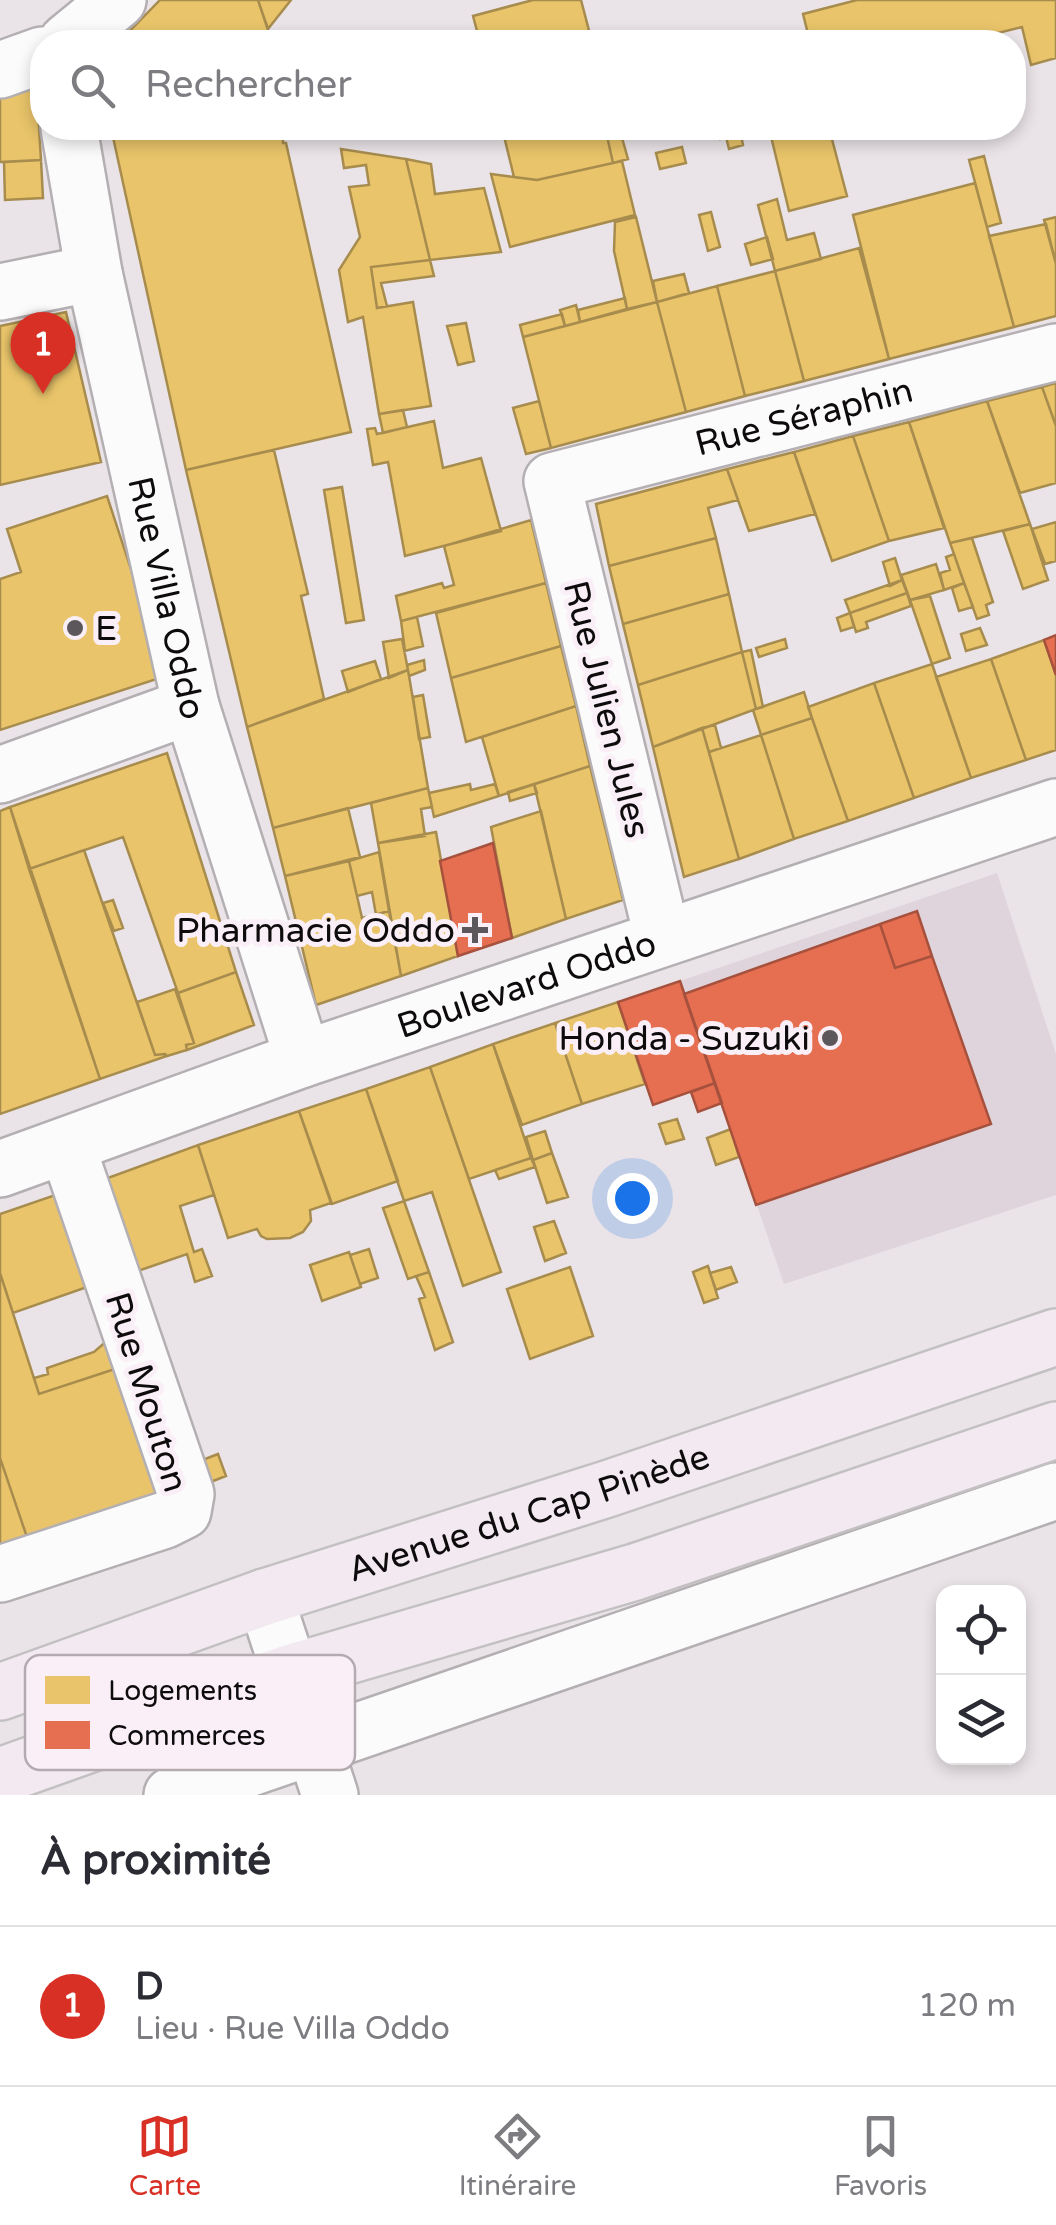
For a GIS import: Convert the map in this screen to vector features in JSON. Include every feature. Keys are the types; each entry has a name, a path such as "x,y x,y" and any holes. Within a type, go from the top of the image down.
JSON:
{"main road":[{"name":"Avenue du Cap Pinède","path":"102,1655 265,1596 608,1490 1056,1338"},
{"path":"350,1655 635,1572 1056,1430"},
{"name":"Avenue du Cap Pinède","path":"0,1692 25,1683"},
{"path":"0,1776 25,1767"}],"street":[{"path":"82,30 118,0"},
{"path":"0,70 30,59"},
{"name":"Rue Villa Oddo","path":"72,140 94,272 191,706 302,1059"},
{"path":"0,292 94,272"},
{"name":"Rue Séraphin","path":"552,480 1056,352"},
{"name":"Rue Julien Jules","path":"552,480 662,936"},
{"path":"0,775 191,706"},
{"name":"Boulevard Oddo","path":"0,1169 302,1059 1056,806"},
{"name":"Rue Mouton","path":"0,1574 165,1520 182,1511 186,1494 66,1146"},
{"path":"355,1758 1056,1491"},
{"path":"265,1596 283,1655"},
{"path":"172,1795 322,1771"}],"shaded area":[{"path":"997,873 1056,1054 1056,1195 784,1284 680,981"}],"building: Logements":[{"path":"160,0 258,0 268,30 131,30"},
{"path":"258,0 291,0 268,29"},
{"path":"533,0 581,0 589,30 477,30 473,16"},
{"path":"857,0 1056,0 1056,58 1031,65 1026,30 1022,27 807,30 803,14"},
{"path":"30,74 30,140 40,140 41,160 0,162 0,89"},
{"path":"114,140 283,140 351,432 186,470"},
{"path":"505,140 608,140 613,163 537,180 514,177"},
{"path":"608,140 623,140 628,159 613,163"},
{"path":"727,140 742,140 743,145 729,149"},
{"path":"772,140 832,140 847,196 789,211"},
{"path":"682,147 686,163 660,169 656,153"},
{"path":"341,149 406,159 430,260 371,267 377,308 413,302 431,406 379,414 363,317 348,322 339,270 360,237 349,187 369,185 366,165 344,168"},
{"path":"984,156 1001,223 987,227 969,160"},
{"path":"406,159 431,164 435,194 484,188 501,252 430,260"},
{"path":"41,160 43,198 5,200 4,162"},
{"path":"622,161 635,215 510,247 491,174 537,180"},
{"path":"975,183 1014,327 889,359 853,215"},
{"path":"777,199 787,240 814,233 821,259 775,271 758,205"},
{"path":"711,212 720,247 708,251 699,215"},
{"path":"636,217 657,302 627,309 614,251 615,222"},
{"path":"1056,217 1056,264 1044,220"},
{"path":"1046,224 1056,264 1056,316 1014,327 989,236"},
{"path":"767,237 773,259 751,265 745,244"},
{"path":"859,248 889,359 804,381 775,271"},
{"path":"430,260 434,276 381,283 387,306 377,308 371,267"},
{"path":"775,271 804,381 745,396 717,286"},
{"path":"684,274 689,293 657,302 653,281"},
{"path":"717,286 745,396 686,412 657,302"},
{"path":"625,298 627,309 580,322 578,310"},
{"path":"657,302 686,412 551,448 523,337"},
{"path":"576,305 580,322 565,326 560,310"},
{"path":"66,312 101,462 0,485 0,326"},
{"path":"562,314 565,326 523,337 520,325"},
{"path":"466,323 474,361 458,365 447,326"},
{"path":"1056,383 1056,426 1042,387"},
{"path":"1042,387 1056,426 1056,483 1020,493 987,401"},
{"path":"539,401 551,448 526,454 513,408"},
{"path":"987,401 1030,524 950,543 909,422"},
{"path":"403,410 407,427 383,433 379,414"},
{"path":"434,421 443,468 481,458 501,531 405,556 388,462 373,465 367,429 375,428 377,434"},
{"path":"909,422 944,528 889,541 853,436"},
{"path":"853,436 889,541 832,561 794,452"},
{"path":"274,450 308,594 301,596 324,699 247,727 186,470"},
{"path":"794,452 815,514 749,531 727,469"},
{"path":"727,469 738,500 708,508 716,538 609,566 596,504"},
{"path":"342,487 364,620 346,623 324,490"},
{"name":"E","path":"107,496 166,676 0,730 0,579 21,572 7,529"},
{"path":"531,520 546,583 401,621 396,596 442,583 444,588 454,585 444,546"},
{"path":"1056,522 1056,561 1045,564 1032,529"},
{"path":"1030,524 1048,580 1023,589 1003,531"},
{"path":"716,538 729,594 623,624 609,566"},
{"path":"972,538 993,602 986,605 989,615 977,619 950,543"},
{"path":"954,554 964,583 944,590 940,573 950,570 946,557"},
{"path":"895,558 902,580 890,586 883,562"},
{"path":"936,564 944,590 910,600 901,575"},
{"path":"902,580 907,593 850,613 845,600"},
{"path":"546,583 561,646 451,678 436,613"},
{"path":"964,583 973,607 959,611 952,588"},
{"path":"907,593 911,606 866,622 868,628 856,632 850,613"},
{"path":"729,594 742,652 638,685 623,624"},
{"path":"930,596 950,658 932,664 910,600"},
{"path":"850,613 854,627 841,631 837,618"},
{"path":"417,617 423,646 405,651 401,621"},
{"path":"980,628 987,645 966,651 961,634"},
{"path":"402,639 408,670 389,678 383,642"},
{"path":"785,639 787,648 759,657 756,648"},
{"path":"1044,640 1056,675 1056,750 1026,760 991,659"},
{"path":"561,646 576,706 466,742 451,678"},
{"path":"751,650 763,707 756,709 742,652"},
{"path":"742,652 756,709 653,747 638,685"},
{"path":"991,659 1026,760 971,778 936,677"},
{"path":"424,660 425,670 409,676 407,665"},
{"path":"375,661 381,679 348,692 342,671"},
{"path":"932,664 971,778 914,798 874,683"},
{"path":"408,670 428,788 273,828 247,727"},
{"path":"874,683 914,798 848,821 808,707"},
{"path":"804,692 812,718 761,735 753,710"},
{"path":"423,695 430,737 419,739 413,697"},
{"path":"576,706 590,766 499,796 482,737"},
{"path":"812,718 848,821 794,839 761,735"},
{"path":"715,725 721,748 709,752 702,728"},
{"path":"702,728 739,859 684,877 653,747"},
{"path":"761,735 794,839 739,859 709,752"},
{"path":"167,753 236,972 178,993 123,837 29,869 10,807"},
{"path":"590,766 623,900 566,919 534,784"},
{"path":"470,784 471,790 495,784 499,796 434,817 429,793"},
{"path":"534,784 537,793 510,801 508,792"},
{"path":"428,788 432,807 421,809 425,836 378,843 371,803"},
{"path":"10,807 100,1079 0,1114 0,811"},
{"path":"348,808 360,857 285,876 273,828"},
{"path":"541,811 566,919 512,938 491,827"},
{"path":"436,832 458,956 401,976 378,843"},
{"path":"84,850 155,1055 167,1056 100,1079 29,869"},
{"path":"379,852 389,911 376,915 372,892 357,896 349,861"},
{"path":"349,861 362,918 389,911 401,976 316,1005 285,876"},
{"path":"113,900 123,928 114,931 103,903"},
{"path":"236,972 254,1025 187,1050 186,1045 194,1043 178,993"},
{"path":"175,989 194,1043 186,1045 187,1050 155,1055 137,1002"},
{"path":"618,1002 645,1084 582,1104 555,1023"},
{"path":"555,1023 582,1104 522,1125 493,1044"},
{"path":"493,1044 531,1158 469,1179 430,1067"},
{"path":"430,1067 501,1272 463,1286 432,1192 404,1201 366,1089"},
{"path":"366,1089 398,1181 332,1204 299,1111"},
{"path":"299,1111 331,1203 310,1210 311,1221 303,1232 290,1238 267,1239 257,1229 228,1238 198,1145"},
{"path":"677,1119 684,1139 666,1144 659,1124"},
{"path":"731,1129 739,1157 716,1165 707,1138"},
{"path":"545,1131 552,1153 533,1160 526,1137"},
{"path":"198,1145 214,1195 180,1206 194,1252 202,1249 212,1276 195,1282 187,1254 135,1272 105,1179"},
{"path":"552,1153 568,1197 547,1203 533,1160"},
{"path":"531,1158 535,1167 499,1179 495,1170"},
{"path":"61,1193 90,1286 13,1313 0,1273 0,1214"},
{"path":"404,1201 429,1272 408,1279 383,1208"},
{"path":"554,1221 566,1253 545,1261 534,1227"},
{"path":"369,1249 378,1278 360,1284 350,1255"},
{"path":"349,1252 361,1287 322,1301 310,1265"},
{"path":"708,1266 718,1298 704,1303 693,1272"},
{"path":"570,1267 593,1336 530,1359 507,1289"},
{"path":"731,1267 737,1282 716,1290 710,1273"},
{"path":"429,1272 453,1342 435,1350 419,1299 425,1297 416,1276"},
{"path":"0,1273 39,1394 118,1368 160,1496 30,1546 0,1458"},
{"path":"108,1340 118,1368 39,1394 34,1378 48,1374 47,1368 94,1352"},
{"path":"218,1454 226,1476 208,1483 200,1461"},
{"path":"0,1458 30,1546 0,1555"}],"building: Commerces":[{"path":"1056,635 1056,675 1044,640"},
{"path":"493,843 512,938 458,956 440,861"},
{"path":"917,911 932,956 895,968 880,924"},
{"name":"Honda - Suzuki","path":"880,924 895,968 932,956 991,1124 756,1205 684,994"},
{"path":"680,981 715,1083 653,1105 618,1002"},
{"path":"715,1083 722,1103 698,1112 691,1092"}],"place":[{"name":"D","path":"43,394"},
{"name":"E","path":"75,628"},
{"name":"Pharmacie Oddo","path":"475,930"},
{"name":"Honda - Suzuki","path":"830,1038"}]}
